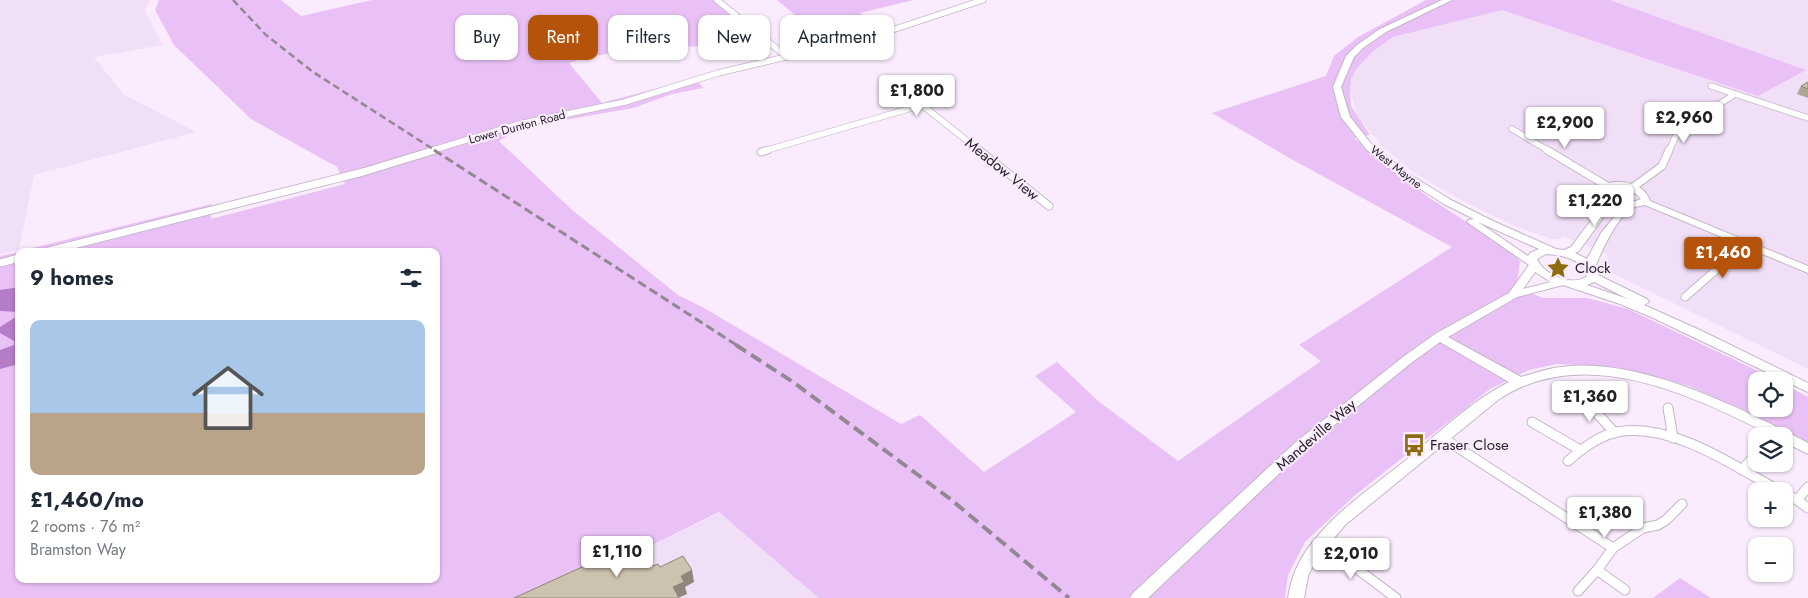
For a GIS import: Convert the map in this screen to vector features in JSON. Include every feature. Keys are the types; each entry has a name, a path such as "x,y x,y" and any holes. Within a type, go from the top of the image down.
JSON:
{"main road":[{"name":"West Mayne","path":"1448,0 1384,31 1360,48 1346,62 1336,84 1340,105 1345,117 1359,136 1392,167 1546,276 1568,283"},
{"path":"1565,254 1575,249 1603,211 1608,191 1615,184 1632,188 1643,194 1646,197 1645,202"},
{"path":"1608,191 1617,200 1631,204 1645,202 1808,270"},
{"name":"West Mayne","path":"1430,193 1492,225 1552,251 1584,262 1591,272"},
{"path":"1631,204 1617,219 1595,250 1591,272 1736,352"},
{"path":"1533,265 1534,255 1552,251"},
{"name":"Mandeville Way","path":"1513,296 1533,265"},
{"name":"Mandeville Way","path":"1142,594 1301,445 1369,389 1439,337 1513,296 1568,283 1586,283 1591,272"},
{"path":"1568,283 1628,303 1736,352 1808,388"},
{"path":"1439,337 1519,382"},
{"path":"1296,598 1304,566 1320,541 1340,521 1478,408 1500,392 1534,377 1564,371 1610,372 1641,378 1708,400 1808,449"}],"street":[{"path":"717,0 780,51"},
{"name":"Lower Dunton Road","path":"894,30 984,0"},
{"name":"Lower Dunton Road","path":"61,248 401,161 498,130 625,102 703,78 780,59"},
{"path":"1711,86 1808,118"},
{"path":"1632,188 1662,166 1678,131 1735,94"},
{"name":"Meadow View","path":"761,152 922,105 1048,206"},
{"path":"1512,129 1608,191"},
{"path":"1685,297 1746,244"},
{"path":"0,263 15,259"},
{"path":"1582,397 1615,432"},
{"path":"1668,408 1673,438"},
{"path":"1532,422 1580,450"},
{"path":"1568,461 1580,450 1615,432 1638,430 1673,438 1709,452 1764,482"},
{"path":"1443,438 1613,548"},
{"path":"1742,470 1748,463"},
{"path":"1796,500 1808,487"},
{"path":"1793,498 1808,508"},
{"path":"1578,592 1613,548 1643,528 1658,525 1666,520 1682,504"},
{"path":"1320,541 1396,598"},
{"path":"1597,570 1626,590"}],"shaded area":[{"path":"0,0 150,0 145,11 163,45 94,57 123,94 196,132 34,175 19,248 0,254"},
{"path":"159,0 281,0 301,16 372,0 714,0 730,15 698,15 698,46 688,46 688,15 608,15 608,53 598,55 598,15 528,15 528,60 580,60 569,63 602,103 695,78 703,88 672,94 633,108 520,128 499,141 571,209 678,295 704,308 901,424 920,415 984,472 1076,412 1035,376 1057,362 1097,400 1178,461 1321,361 1299,345 1452,247 1293,160 1212,113 1326,76 1334,56 1358,37 1426,0 1610,0 1806,70 1758,96 1502,10 1393,37 1372,52 1357,68 1351,79 1350,92 1351,106 1370,135 1354,138 1428,197 1505,247 1520,261 1517,286 1542,298 1587,298 1628,309 1760,372 1748,372 1748,413 1689,386 1614,367 1557,364 1529,370 1490,389 1354,496 1305,542 1288,575 1285,598 819,598 719,512 545,598 0,598 0,256 15,253 15,583 440,583 440,248 32,248 212,204 211,219 345,184 337,167 251,119 174,45 155,10"},
{"path":"777,0 914,0 860,13 862,15 795,15"},
{"path":"1610,0 1808,0 1808,369 1610,272 1607,254 1563,236 1558,239 1552,239 1515,226 1467,203 1414,173 1382,146 1357,115 1350,90 1352,77 1357,67 1372,52 1393,37 1502,10 1805,70"},
{"path":"15,288 15,312 0,311 0,290"},
{"path":"15,318 15,365 0,369 0,350 14,345 14,341 0,333 0,327"},
{"path":"1793,389 1808,397 1808,443 1793,435 1793,427 1776,427 1757,417 1793,417"},
{"path":"721,512 820,598 546,598"},
{"path":"1680,578 1711,598 1653,598"}],"building":[{"path":"1808,82 1808,89 1801,86"},
{"path":"639,541 653,566 658,564 660,567 683,556 692,570 681,576 684,582 673,587 679,598 514,598"}],"railway":[{"path":"233,0 266,35 313,72 436,151"},
{"path":"434,150 738,346"},
{"path":"736,345 793,382 949,498 1069,598"}],"place":[{"name":"Clock","path":"1558,268"},
{"name":"Fraser Close","path":"1414,445"}]}
